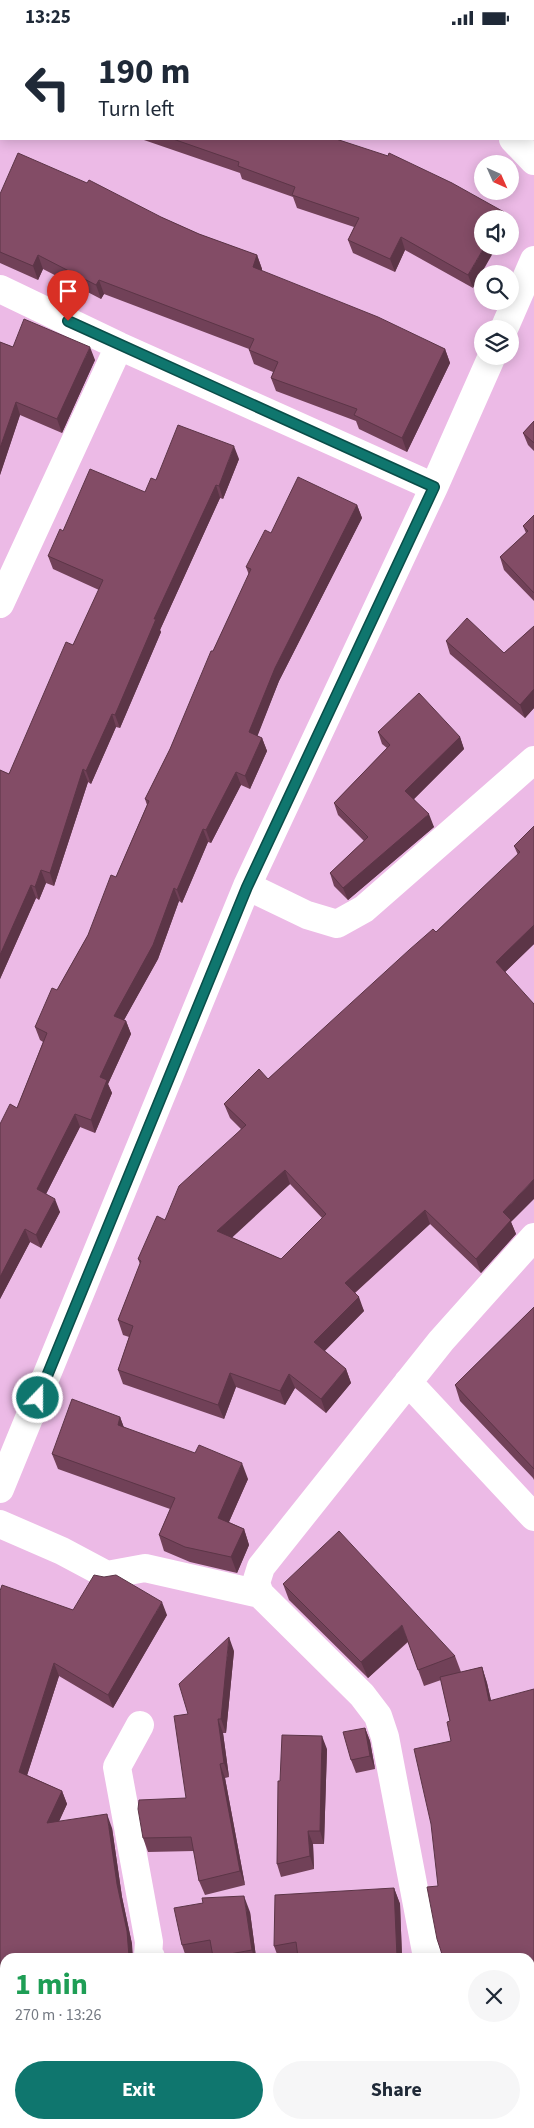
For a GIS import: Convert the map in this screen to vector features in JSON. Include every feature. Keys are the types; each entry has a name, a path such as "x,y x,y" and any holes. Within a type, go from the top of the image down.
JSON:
{"street":[{"path":"514,140 534,161"},
{"path":"508,320 534,260"},
{"path":"0,289 119,345 434,487"},
{"path":"0,604 119,345"},
{"path":"0,1489 247,887 434,487 488,365"},
{"path":"247,887 307,915 336,924 364,909 534,760"},
{"path":"426,1953 385,1737 378,1716 362,1695 260,1594 256,1583 261,1567 408,1382 534,1237"},
{"path":"408,1382 534,1517"},
{"path":"0,1524 62,1551 107,1575 145,1568 260,1594"},
{"path":"140,1725 117,1767 146,1924 149,1942 148,1953"}],"building":[{"path":"176,140 339,140 388,156 389,153 452,183 474,195 474,200 482,200 500,210 474,210 474,255 480,255 468,275 401,237 390,259 348,240 359,218 292,195 295,187 238,166 239,162"},
{"path":"18,153 87,183 89,180 199,234 257,255 253,267 378,317 445,349 402,438 354,415 357,409 271,378 278,362 249,350 254,339 99,280 96,285 38,255 33,266 0,252 0,194"},
{"path":"24,319 90,347 57,419 16,402 0,448 0,342 13,347"},
{"path":"534,421 534,443 523,433"},
{"path":"178,425 234,446 219,486 216,485 154,619 156,619 115,715 112,714 86,771 83,769 50,873 41,870 35,887 31,885 0,955 0,770 9,774 66,642 73,645 103,580 48,556 60,529 63,531 90,469 145,492 151,478 156,480"},
{"path":"298,477 357,505 275,668 249,732 262,738 245,776 236,772 206,830 203,829 177,890 174,888 153,945 114,1016 126,1021 100,1077 107,1080 91,1120 75,1114 37,1189 55,1199 36,1235 25,1229 0,1277 0,1124 10,1104 17,1108 47,1033 35,1027 52,988 57,990 88,935 111,875 116,877 149,801 145,799 170,749 211,651 213,651 251,569 246,567 265,530 271,533"},
{"path":"534,515 534,593 500,557 528,531 523,526"},
{"path":"467,618 504,653 534,626 534,689 520,705 446,641"},
{"path":"419,693 460,737 405,791 429,814 343,888 330,873 368,837 334,803 390,745 378,732"},
{"path":"534,826 534,925 496,962 534,1004 534,1179 503,1212 511,1220 476,1259 425,1210 345,1283 359,1297 314,1342 346,1369 321,1399 289,1374 280,1391 230,1373 218,1405 118,1370 133,1326 118,1320 141,1261 138,1259 157,1216 165,1220 179,1186 246,1125 224,1104 259,1069 268,1079 433,929 436,932 520,852 514,846","holes":["285,1170 326,1214 281,1259 217,1231"]},
{"path":"534,1307 534,1469 455,1385"},
{"path":"72,1399 120,1417 118,1425 195,1453 199,1445 242,1463 218,1518 244,1529 231,1557 185,1547 159,1535 175,1498 52,1454"},
{"path":"339,1531 455,1656 418,1670 402,1625 361,1662 283,1584"},
{"path":"94,1575 104,1577 116,1575 162,1602 108,1695 54,1663 19,1772 62,1791 47,1823 107,1814 117,1884 127,1931 129,1953 0,1953 0,1591 2,1585 73,1610"},
{"path":"229,1637 221,1719 218,1719 224,1763 220,1764 240,1871 199,1881 191,1837 143,1838 138,1809 139,1800 186,1798 174,1716 188,1714 179,1684"},
{"path":"482,1667 489,1701 534,1689 534,1953 442,1953 437,1939 427,1887 438,1886 431,1824 414,1749 451,1741 447,1722 450,1721 440,1677"},
{"path":"365,1728 370,1756 351,1760 343,1732"},
{"path":"282,1735 322,1736 320,1831 308,1831 310,1856 277,1864 278,1781 280,1781"},
{"path":"394,1888 397,1953 297,1953 296,1942 274,1946 275,1895"},
{"path":"244,1896 252,1950 235,1953 212,1953 210,1940 182,1945 174,1908 203,1903 202,1898"}],"route":[{"path":"38,1398 247,887 434,487 68,321"}]}
